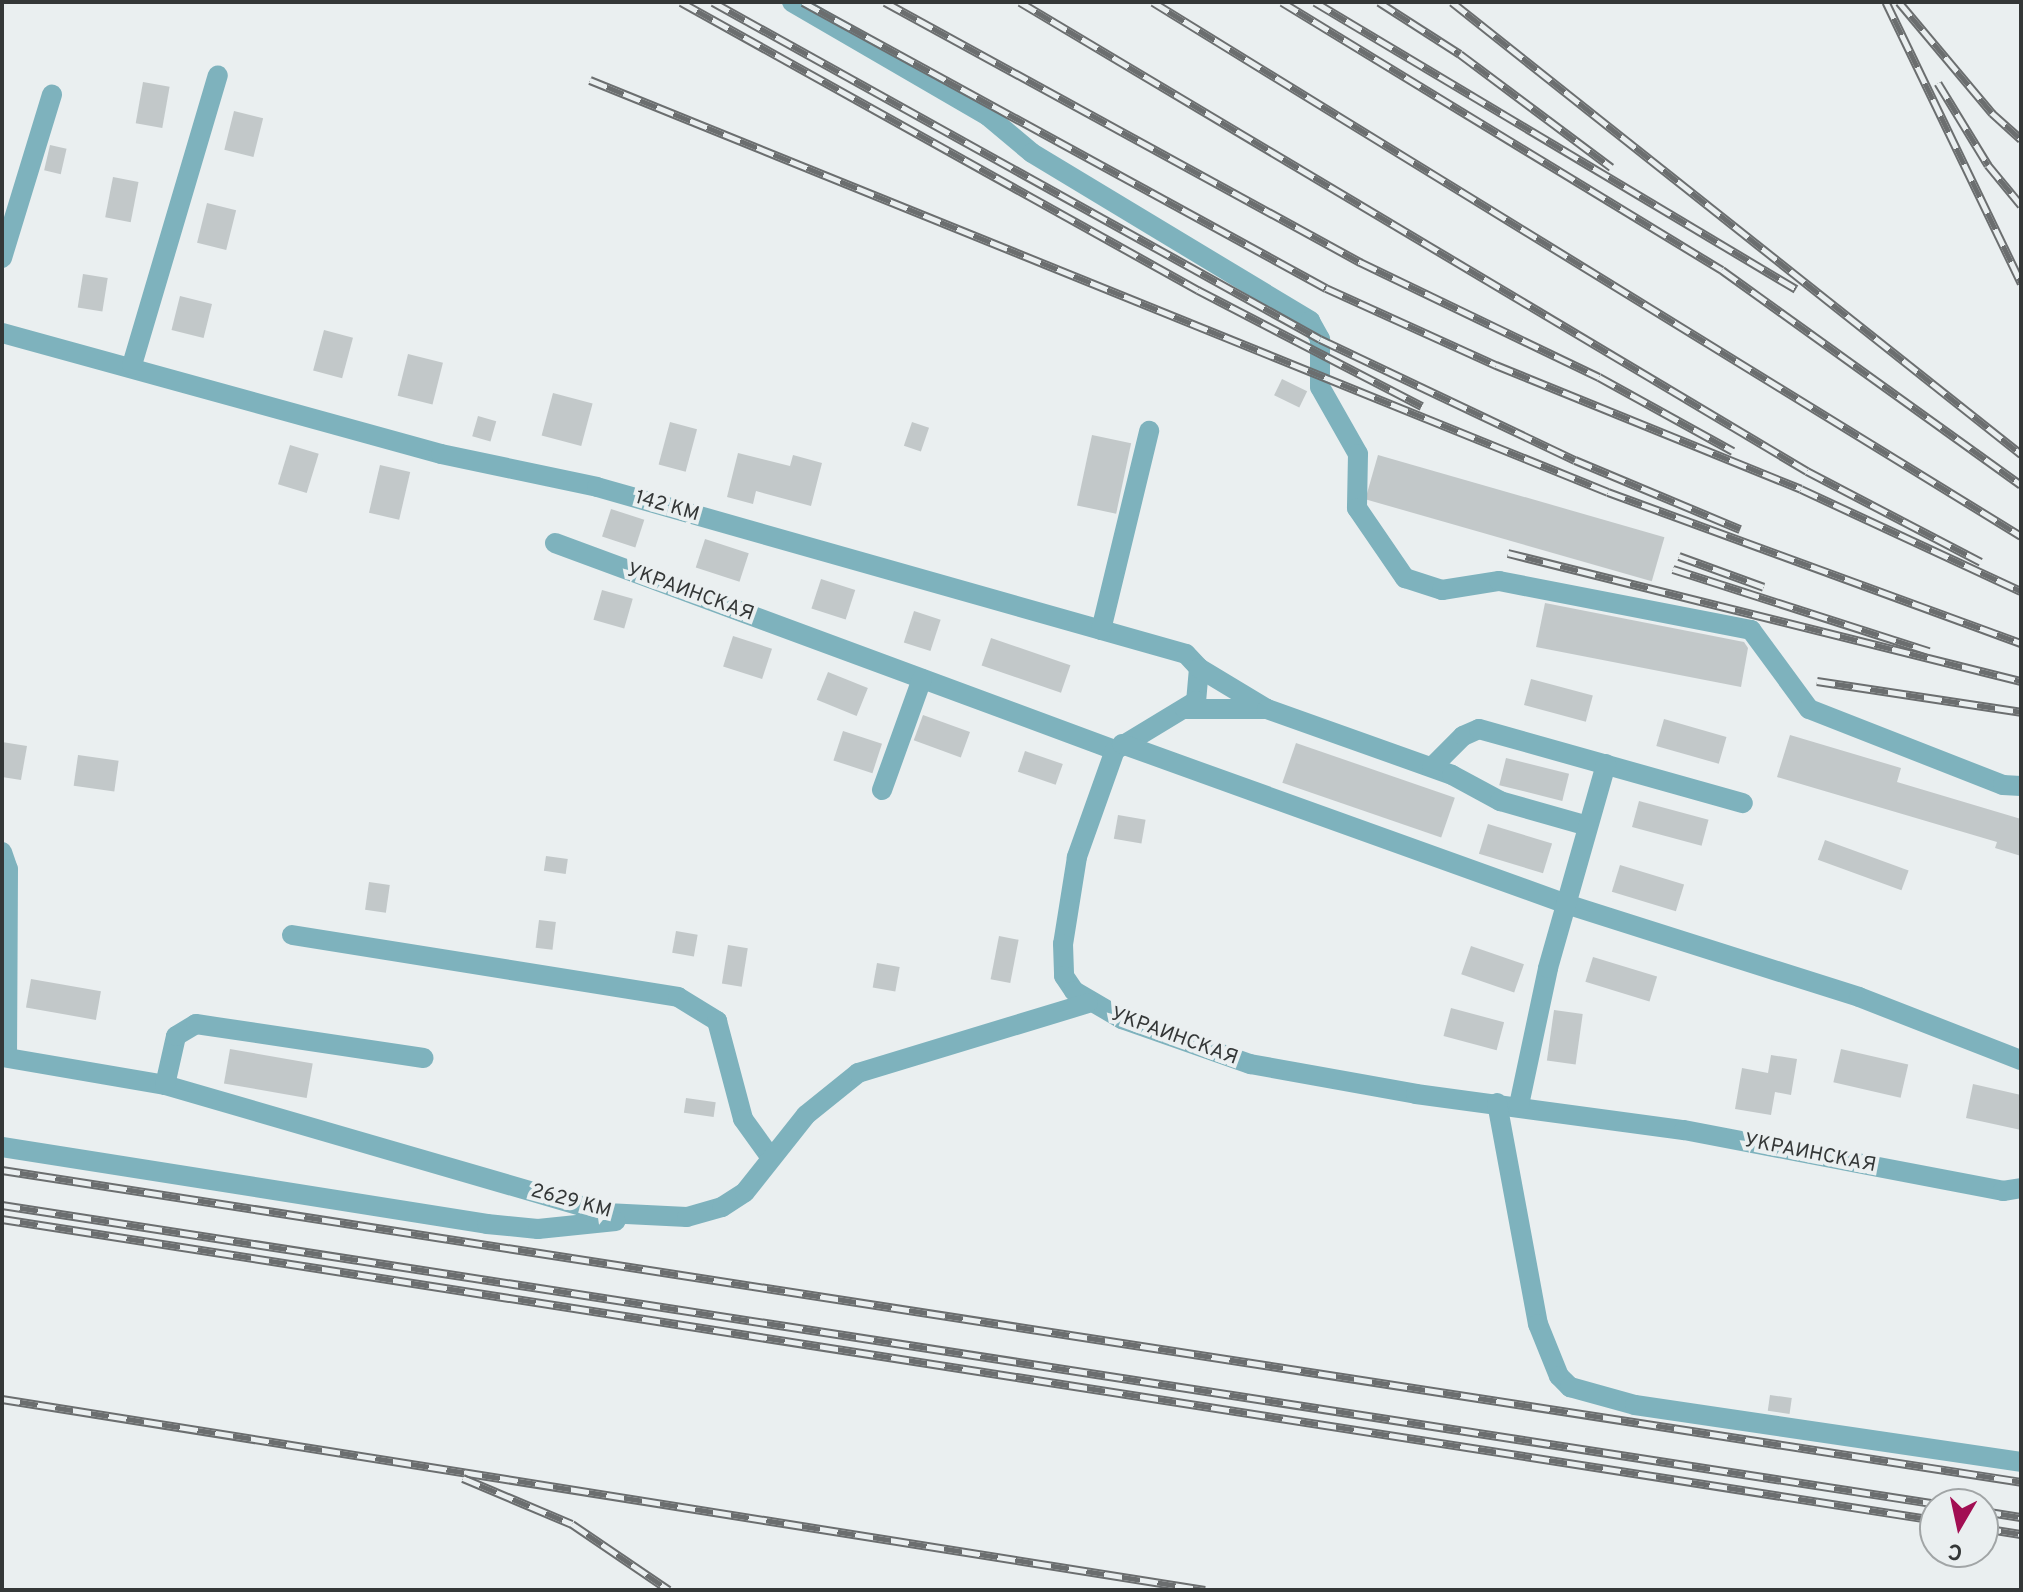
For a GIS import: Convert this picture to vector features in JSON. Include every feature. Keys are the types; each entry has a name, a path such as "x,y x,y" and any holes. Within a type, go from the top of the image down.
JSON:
{"street":[{"path":"792,2 988,116 1032,153 1310,321 1321,348 1320,387 1358,454 1357,508 1405,578 1442,590 1499,581 1751,630 1809,709 2003,785 2021,786"},
{"path":"132,365 218,75"},
{"path":"2,258 52,94"},
{"name":"142 КМ","path":"2,333 132,365 441,454 597,487 1186,654 1199,668 1267,709"},
{"path":"1101,630 1149,431"},
{"name":"УКРАИНСКАЯ","path":"555,543 922,679 1119,747 1077,857 1063,944 1064,976 1088,1003 1250,1064 1416,1094 1519,1105 1684,1130 2003,1191 2021,1188"},
{"path":"1119,747 1196,701 1199,668"},
{"path":"882,790 922,679"},
{"path":"1185,709 1267,709 1432,767 1500,801 1588,826"},
{"path":"1432,767 1463,736 1479,729 1743,803"},
{"path":"1119,747 1566,904 1859,997 2021,1060"},
{"path":"1519,1105 1566,904 1606,764"},
{"path":"2,852 8,869 5,1057"},
{"path":"292,935 678,997 717,1021 743,1119 771,1158"},
{"name":"2629 КМ","path":"5,1057 165,1085 457,1167 553,1199 648,1218 687,1217 722,1207 745,1192 806,1115 858,1073 1088,1003"},
{"path":"165,1085 176,1036 196,1024 423,1058"},
{"path":"1497,1103 1538,1324 1559,1376 1570,1387 1635,1405 2021,1462"},
{"path":"2,1147 500,1225 538,1229 648,1218"}],"building":[{"path":"143,82 170,87 162,128 136,123"},
{"path":"234,111 263,118 253,157 224,150"},
{"path":"50,145 67,149 61,174 44,170"},
{"path":"113,177 139,182 131,222 105,217"},
{"path":"207,203 236,210 226,250 197,243"},
{"path":"83,274 108,278 102,311 78,308"},
{"path":"180,296 212,304 204,338 172,330"},
{"path":"324,330 353,338 342,378 313,371"},
{"path":"408,354 443,363 433,404 398,396"},
{"path":"1282,379 1307,391 1299,407 1274,395"},
{"path":"553,393 593,404 581,446 542,436"},
{"path":"478,416 496,421 490,441 472,436"},
{"path":"670,422 697,429 686,472 659,465"},
{"path":"912,422 929,428 921,451 904,446"},
{"path":"1092,435 1131,443 1116,514 1077,505"},
{"path":"290,445 319,454 307,493 278,484"},
{"path":"738,453 790,466 793,455 822,463 811,506 756,491 753,504 727,497"},
{"path":"1378,455 1664,537 1652,581 1365,499"},
{"path":"380,465 410,472 399,520 369,513"},
{"path":"611,509 644,520 635,547 602,537"},
{"path":"705,539 749,553 739,582 696,568"},
{"path":"821,579 855,590 846,620 811,608"},
{"path":"602,590 633,599 624,629 593,620"},
{"path":"1545,603 1744,642 1748,648 1741,687 1536,647"},
{"path":"914,611 941,620 930,651 904,642"},
{"path":"733,636 772,649 762,679 723,666"},
{"path":"991,638 1070,665 1061,693 982,665"},
{"path":"828,672 868,688 857,716 817,700"},
{"path":"1531,679 1593,696 1586,722 1524,705"},
{"path":"923,715 970,732 961,757 914,740"},
{"path":"1664,719 1726,737 1719,764 1656,746"},
{"path":"843,731 882,744 872,773 833,760"},
{"path":"1790,735 1901,768 1897,782 2021,819 2021,856 1995,848 1997,842 1777,777"},
{"path":"2,742 27,746 21,780 2,777"},
{"path":"1296,743 1455,798 1441,837 1282,783"},
{"path":"1025,751 1063,764 1056,785 1018,772"},
{"path":"78,755 119,761 114,791 74,786"},
{"path":"1506,758 1569,774 1562,801 1499,785"},
{"path":"1639,801 1709,820 1702,846 1632,827"},
{"path":"1118,815 1146,820 1141,843 1114,839"},
{"path":"1488,824 1552,844 1543,873 1479,854"},
{"path":"1825,840 1909,870 1901,890 1818,860"},
{"path":"546,856 568,859 566,874 544,871"},
{"path":"1620,865 1684,885 1676,911 1612,892"},
{"path":"369,882 390,885 386,913 365,910"},
{"path":"539,920 556,922 552,950 536,948"},
{"path":"676,931 698,935 694,956 672,953"},
{"path":"999,936 1019,940 1010,983 991,979"},
{"path":"728,945 748,948 742,987 722,984"},
{"path":"1471,946 1524,964 1514,993 1461,974"},
{"path":"1593,957 1657,977 1649,1001 1585,982"},
{"path":"877,963 900,967 895,992 873,988"},
{"path":"31,979 101,991 96,1020 26,1008"},
{"path":"1451,1008 1504,1022 1497,1050 1443,1036"},
{"path":"1554,1010 1583,1014 1576,1065 1547,1061"},
{"path":"230,1049 313,1064 307,1098 224,1083"},
{"path":"1841,1049 1908,1065 1901,1098 1833,1082"},
{"path":"1771,1055 1797,1059 1791,1095 1775,1092 1771,1115 1735,1109 1742,1068 1768,1073"},
{"path":"1973,1084 2021,1095 2021,1130 1966,1118"},
{"path":"686,1098 716,1102 714,1117 684,1113"},
{"path":"1770,1395 1792,1398 1790,1414 1768,1411"}],"railway":[{"path":"681,2 1198,290 1422,406"},
{"path":"713,2 1320,339 1575,460 1740,529"},
{"path":"803,2 1326,288 1496,365 1801,489 2021,591"},
{"path":"885,2 1360,262 1599,377 1733,451"},
{"path":"1020,2 1807,471 1981,562"},
{"path":"1153,2 2021,536"},
{"path":"1282,2 1722,270 2021,485"},
{"path":"1315,2 1796,289"},
{"path":"1379,2 1460,54 1611,167"},
{"path":"1452,2 2021,454"},
{"path":"1886,2 2021,283"},
{"path":"1899,2 1992,113 2021,139"},
{"path":"590,80 1608,492 2021,643"},
{"path":"1938,83 1988,165 2021,205"},
{"path":"1508,553 2021,681"},
{"path":"1679,556 1764,587"},
{"path":"1673,569 1929,651"},
{"path":"1817,681 2021,712"},
{"path":"2,1170 2021,1482"},
{"path":"2,1205 1919,1501"},
{"path":"2,1219 1919,1518"},
{"path":"2,1399 1205,1590"},
{"path":"463,1478 572,1524 669,1590"},
{"path":"1999,1514 2021,1517"},
{"path":"1999,1531 2021,1534"}]}
